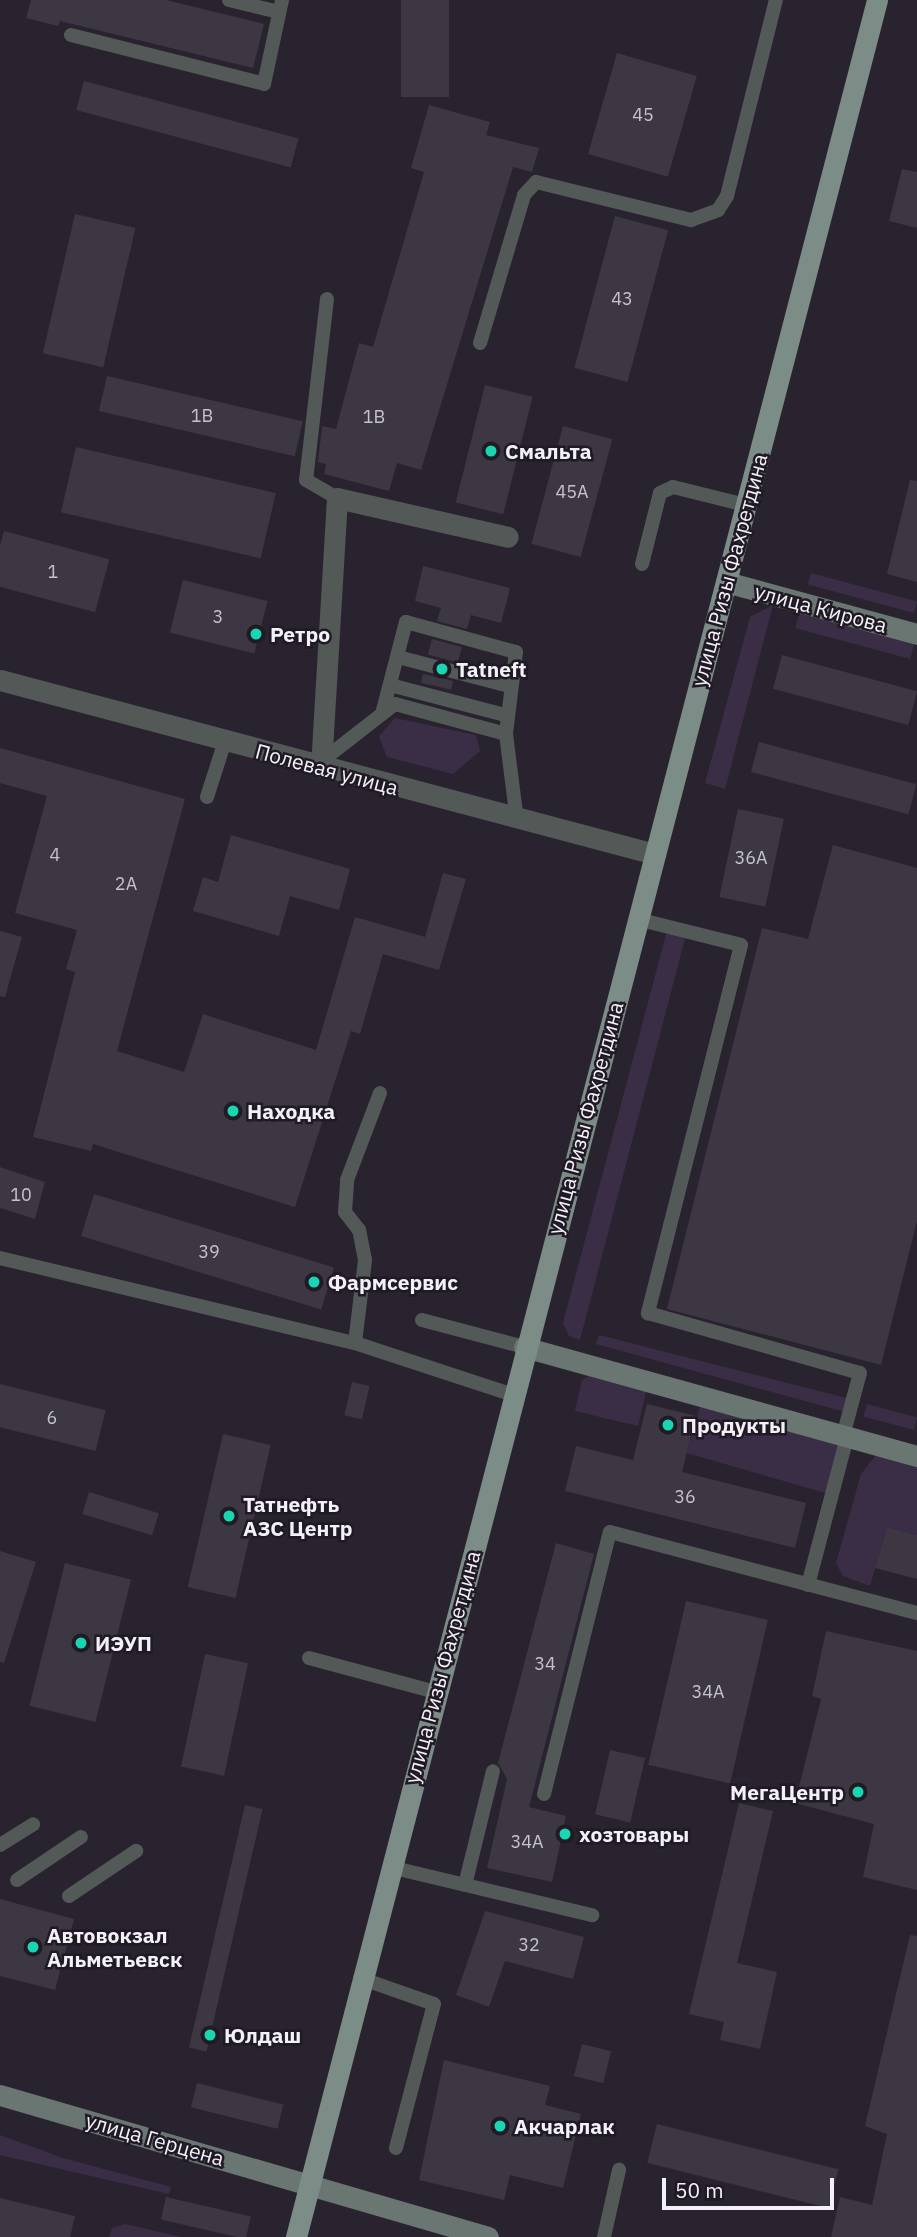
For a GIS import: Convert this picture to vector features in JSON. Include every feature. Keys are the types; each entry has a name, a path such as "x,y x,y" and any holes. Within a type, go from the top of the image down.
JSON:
{"main road":[{"name":"улица Ризы Фахретдина","path":"296,2237 360,1978 524,1346 877,0"}],"street":[{"path":"322,764 337,498 508,537"},
{"name":"улица Кирова","path":"726,582 917,634"},
{"name":"Полевая улица","path":"0,680 225,741 322,764 517,821 655,854"},
{"path":"524,1346 917,1456"},
{"name":"улица Герцена","path":"0,2095 311,2183 488,2237"}],"lane":[{"path":"71,35 264,84 281,6 229,0"},
{"path":"480,343 524,195 536,182 691,220 718,210 727,196 776,0"},
{"path":"327,299 306,481 337,498"},
{"path":"642,564 660,493 673,487 746,505"},
{"path":"382,714 406,622 516,652 505,715 517,821"},
{"path":"398,657 509,686"},
{"path":"390,685 505,715"},
{"path":"322,764 395,704 506,734"},
{"path":"207,797 225,741"},
{"path":"637,919 741,945 648,1313 860,1373 808,1585"},
{"path":"355,1343 365,1260 359,1230 345,1212 347,1180 380,1093"},
{"path":"0,1258 355,1343 513,1395"},
{"path":"422,1320 524,1346"},
{"path":"544,1794 610,1532 917,1613"},
{"path":"309,1658 436,1692"},
{"path":"465,1885 492,1771"},
{"path":"0,1845 33,1824"},
{"path":"17,1881 81,1837"},
{"path":"69,1896 136,1851"},
{"path":"390,1867 593,1916"},
{"path":"360,1978 434,2004 396,2148"},
{"path":"604,2237 620,2171"}],"shaded area":[{"path":"811,573 917,601 914,613 808,585"},
{"path":"802,603 917,634 910,659 795,628"},
{"path":"773,605 725,789 705,783 750,617"},
{"path":"395,718 476,735 480,751 453,774 387,757 379,736"},
{"path":"668,927 687,931 580,1340 569,1336 563,1323"},
{"path":"599,1335 850,1399 845,1412 596,1344"},
{"path":"589,1376 646,1392 638,1426 575,1411 582,1380"},
{"path":"867,1404 917,1417 914,1430 864,1417"},
{"path":"700,1406 844,1447 831,1494 686,1453"},
{"path":"876,1455 917,1466 917,1535 887,1527 870,1586 843,1576 836,1563 861,1474"},
{"path":"0,2135 63,2158 171,2187 169,2194 0,2155"},
{"path":"125,2224 181,2237 109,2237 112,2228"}],"building":[{"path":"31,0 166,0 264,24 253,68 60,21 58,26 26,18"},
{"path":"401,0 449,0 449,97 401,97"},
{"path":"617,53 697,76 668,177 588,154"},
{"path":"84,81 298,138 291,167 76,110"},
{"path":"429,105 490,122 486,135 539,148 532,172 513,167 421,470 397,463 389,491 324,474 326,464 318,462 322,426 336,429 359,343 373,347 424,172 411,168"},
{"path":"902,169 917,172 917,228 889,221"},
{"path":"75,214 135,228 103,367 43,353"},
{"path":"615,216 668,230 627,382 574,368"},
{"path":"107,376 303,421 295,456 99,411"},
{"path":"485,385 533,397 503,514 456,502"},
{"path":"563,426 612,439 581,557 531,544"},
{"path":"76,447 276,493 261,558 61,512"},
{"path":"910,480 917,481 917,582 887,574"},
{"path":"4,531 109,559 95,612 0,587 0,546"},
{"path":"423,566 510,588 501,623 471,615 467,629 437,621 441,608 415,601"},
{"path":"183,580 267,601 254,653 170,632"},
{"path":"432,639 462,647 458,662 428,654"},
{"path":"782,655 917,691 908,725 773,689"},
{"path":"423,674 453,681 451,690 421,683"},
{"path":"759,742 916,784 908,814 751,772"},
{"path":"0,748 185,799 117,1051 184,1072 203,1014 316,1050 355,917 425,937 443,873 466,879 439,970 383,954 360,1034 351,1031 295,1207 93,1144 91,1151 33,1137 75,972 66,969 77,930 15,913 47,796 0,783"},
{"path":"738,809 784,819 765,907 719,897"},
{"path":"231,835 350,869 339,910 290,896 279,936 193,911 203,877 218,882"},
{"path":"833,845 917,868 917,1221 881,1365 667,1309 762,928 808,939"},
{"path":"0,931 22,937 5,997 0,996"},
{"path":"0,1167 45,1182 35,1219 0,1208"},
{"path":"94,1194 334,1267 321,1309 81,1236"},
{"path":"352,1382 370,1386 362,1419 344,1415"},
{"path":"0,1384 106,1410 96,1451 0,1427"},
{"path":"647,1404 696,1416 682,1472 806,1503 795,1548 565,1491 576,1446 633,1460"},
{"name":"Татнефть АЗС Центр","path":"223,1434 271,1445 235,1598 188,1587"},
{"path":"89,1492 159,1513 152,1535 82,1514"},
{"path":"887,1527 917,1535 917,1579 875,1568"},
{"path":"556,1543 594,1554 529,1807 566,1816 552,1882 487,1868 507,1779 498,1763"},
{"path":"0,1551 36,1562 4,1663 0,1662"},
{"name":"ИЭУП","path":"65,1563 131,1579 95,1722 29,1706"},
{"path":"686,1601 768,1620 730,1784 648,1765"},
{"path":"826,1631 917,1651 917,1890 863,1877 874,1824 795,1803 821,1699 812,1696"},
{"path":"205,1654 248,1663 224,1776 181,1766"},
{"path":"610,1750 645,1758 630,1822 595,1814"},
{"path":"739,1803 773,1811 737,1963 777,1972 760,2049 720,2040 724,2022 689,2014"},
{"path":"245,1805 263,1809 207,2052 189,2048"},
{"name":"Автовокзал Альметьевск","path":"0,1899 74,1919 55,1990 0,1976"},
{"path":"485,1911 584,1937 573,1979 505,1961 489,2007 456,1995"},
{"path":"910,1935 917,1936 917,2237 831,2237 840,2197 872,2205 887,2134 865,2126"},
{"path":"582,2044 611,2051 603,2083 574,2076"},
{"path":"444,2060 550,2086 545,2105 581,2114 563,2188 510,2175 504,2200 419,2180"},
{"path":"197,2083 283,2105 277,2129 191,2107"},
{"path":"657,2124 838,2169 829,2208 647,2163"},
{"path":"166,2197 251,2217 246,2237 161,2219"},
{"path":"0,2198 75,2216 70,2237 0,2237"}],"place":[{"name":"Смальта","path":"491,451"},
{"name":"Ретро","path":"256,634"},
{"name":"Tatneft","path":"442,669"},
{"name":"Находка","path":"233,1111"},
{"name":"Фармсервис","path":"314,1282"},
{"name":"Продукты","path":"668,1425"},
{"name":"Татнефть АЗС Центр","path":"229,1516"},
{"name":"ИЭУП","path":"81,1643"},
{"name":"МегаЦентр","path":"858,1792"},
{"name":"хозтовары","path":"565,1834"},
{"name":"Автовокзал Альметьевск","path":"33,1947"},
{"name":"Юлдаш","path":"210,2035"},
{"name":"Акчарлак","path":"500,2126"}]}
